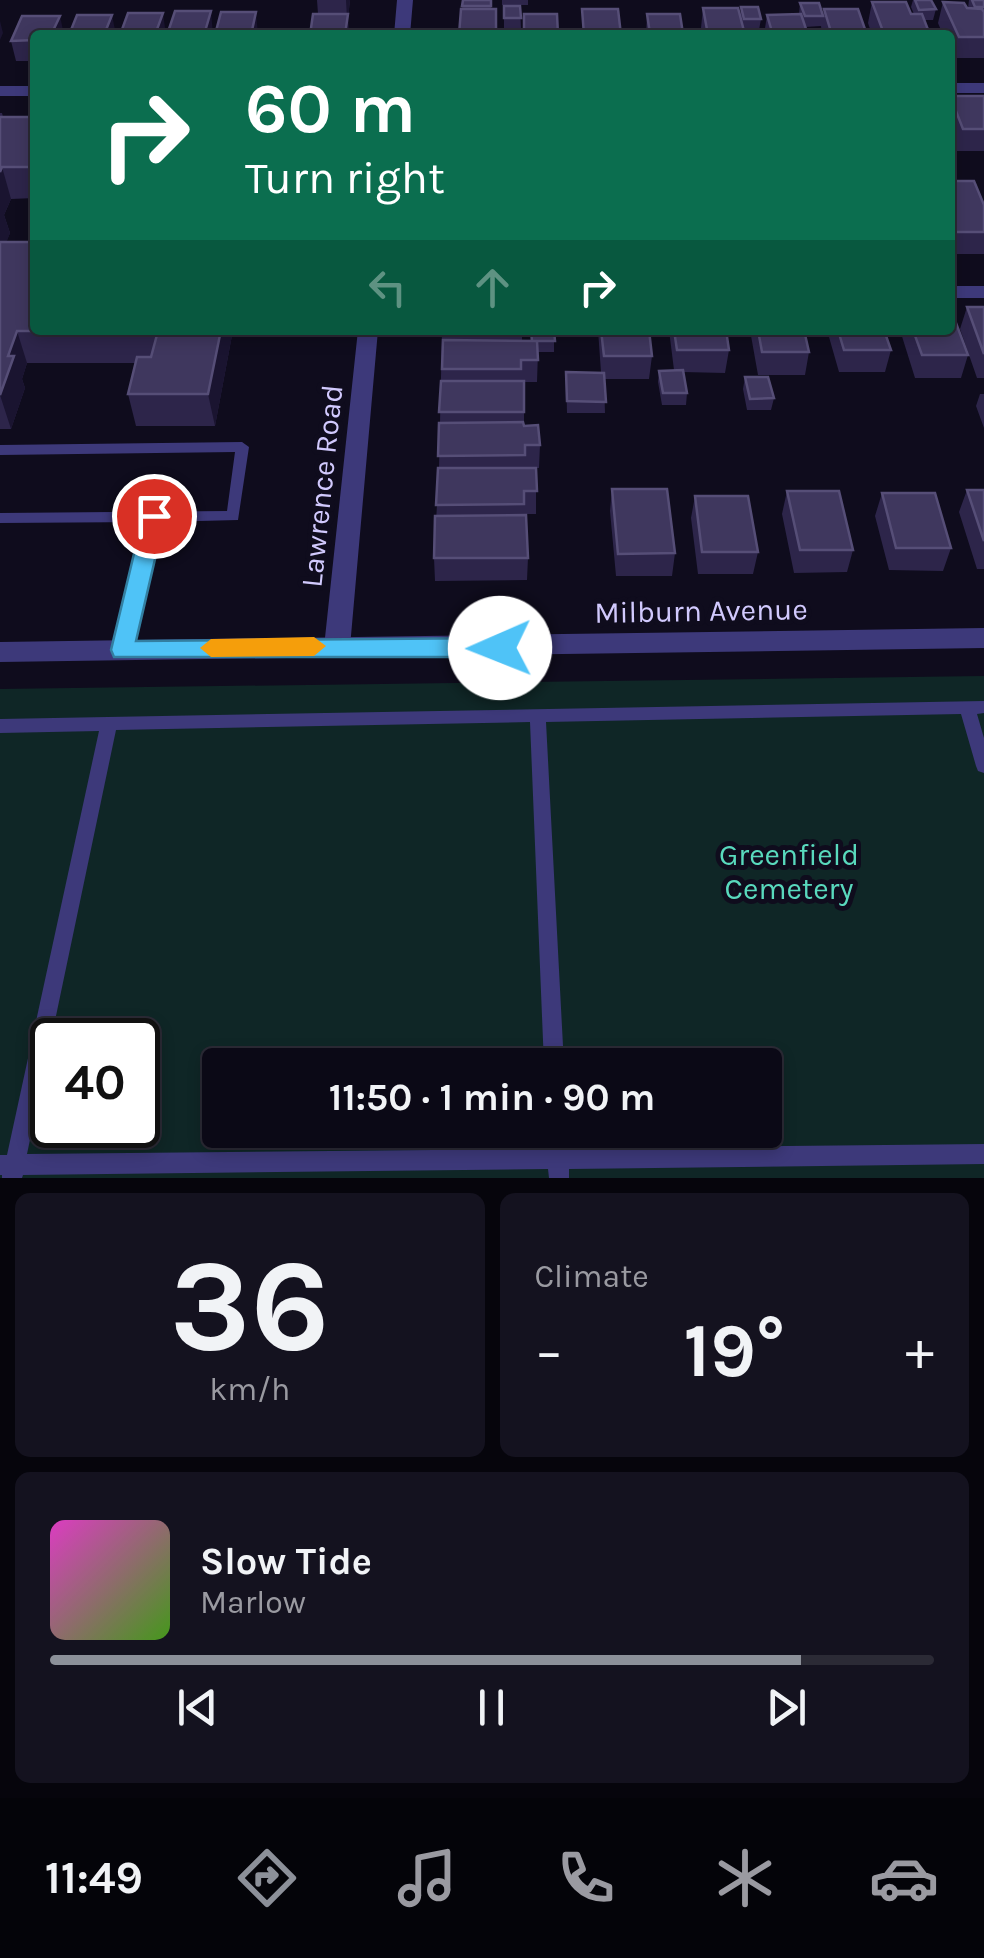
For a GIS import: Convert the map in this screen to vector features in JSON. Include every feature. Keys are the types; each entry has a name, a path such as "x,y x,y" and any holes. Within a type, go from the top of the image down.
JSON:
{"street":[{"path":"402,30 405,0"},
{"path":"955,88 984,88"},
{"path":"0,91 30,91"},
{"path":"955,292 984,292"},
{"name":"Lawrence Road","path":"337,647 368,335"},
{"name":"Milburn Avenue","path":"0,652 984,638"}],"lane":[{"path":"0,450 242,447 233,516 0,518"},
{"path":"122,650 154,516"},
{"path":"0,726 975,708 984,766"},
{"path":"538,716 553,1048"},
{"path":"108,723 9,1169 558,1168 984,1154"}],"green space":[{"name":"Greenfield Cemetery","path":"984,676 984,1178 0,1178 0,689"}],"building":[{"path":"463,0 491,0 491,6 462,6"},
{"path":"915,0 931,0 936,9 919,10"},
{"path":"972,0 984,0 984,7 975,7"},
{"path":"872,2 906,2 911,14 922,14 928,30 882,30"},
{"path":"943,2 982,9 984,37 959,37"},
{"path":"800,3 819,3 823,16 805,16"},
{"path":"504,6 520,6 521,18 504,18"},
{"path":"741,7 758,7 761,19 744,19"},
{"path":"703,8 738,8 744,30 707,30"},
{"path":"461,9 496,9 496,30 459,30"},
{"path":"582,9 618,9 620,30 584,30"},
{"path":"824,9 858,9 865,30 830,30"},
{"path":"175,11 211,11 205,30 169,30"},
{"path":"221,12 256,12 252,30 216,30"},
{"path":"128,13 163,13 157,30 122,30"},
{"path":"313,14 348,14 346,30 311,30"},
{"path":"524,14 557,14 558,30 524,30"},
{"path":"647,14 680,14 682,30 649,30"},
{"path":"801,14 806,30 772,30 767,15"},
{"path":"77,15 112,15 106,30 71,30"},
{"path":"22,16 60,16 53,30 30,30 30,40 11,41"},
{"path":"955,96 984,96 984,129 963,129"},
{"path":"0,117 30,117 30,167 2,167 0,172"},
{"path":"955,181 974,181 984,205 984,232 955,232"},
{"path":"0,242 30,242 30,331 17,331 8,356 14,356 0,395"},
{"path":"967,307 984,307 984,354"},
{"path":"955,320 968,355 922,355 915,335 955,335"},
{"path":"157,335 220,335 208,394 128,394 137,357 151,357"},
{"path":"531,335 554,335 555,341 532,341"},
{"path":"602,335 650,335 652,356 604,356"},
{"path":"675,335 727,335 729,350 677,350"},
{"path":"759,335 805,335 809,352 762,352"},
{"path":"840,335 886,335 891,350 844,350"},
{"path":"443,340 537,341 538,360 521,360 521,369 442,369"},
{"path":"683,370 687,393 663,393 659,371"},
{"path":"566,372 604,373 606,402 567,401"},
{"path":"745,377 768,377 774,398 750,399"},
{"path":"441,381 524,381 524,412 439,412"},
{"path":"523,422 524,426 538,425 540,445 525,445 525,455 438,456 439,423"},
{"path":"438,468 536,468 537,491 524,491 524,504 436,505"},
{"path":"612,489 667,489 675,553 618,554"},
{"path":"967,490 984,490 984,541"},
{"path":"787,491 839,491 853,550 800,550"},
{"path":"882,493 935,493 951,548 896,548"},
{"path":"695,496 748,496 758,552 702,552"},
{"path":"526,515 528,558 434,558 435,516"}],"slow traffic":[{"path":"211,648 314,646"}],"route":[{"path":"154,516 122,650 296,646 500,648"}]}
